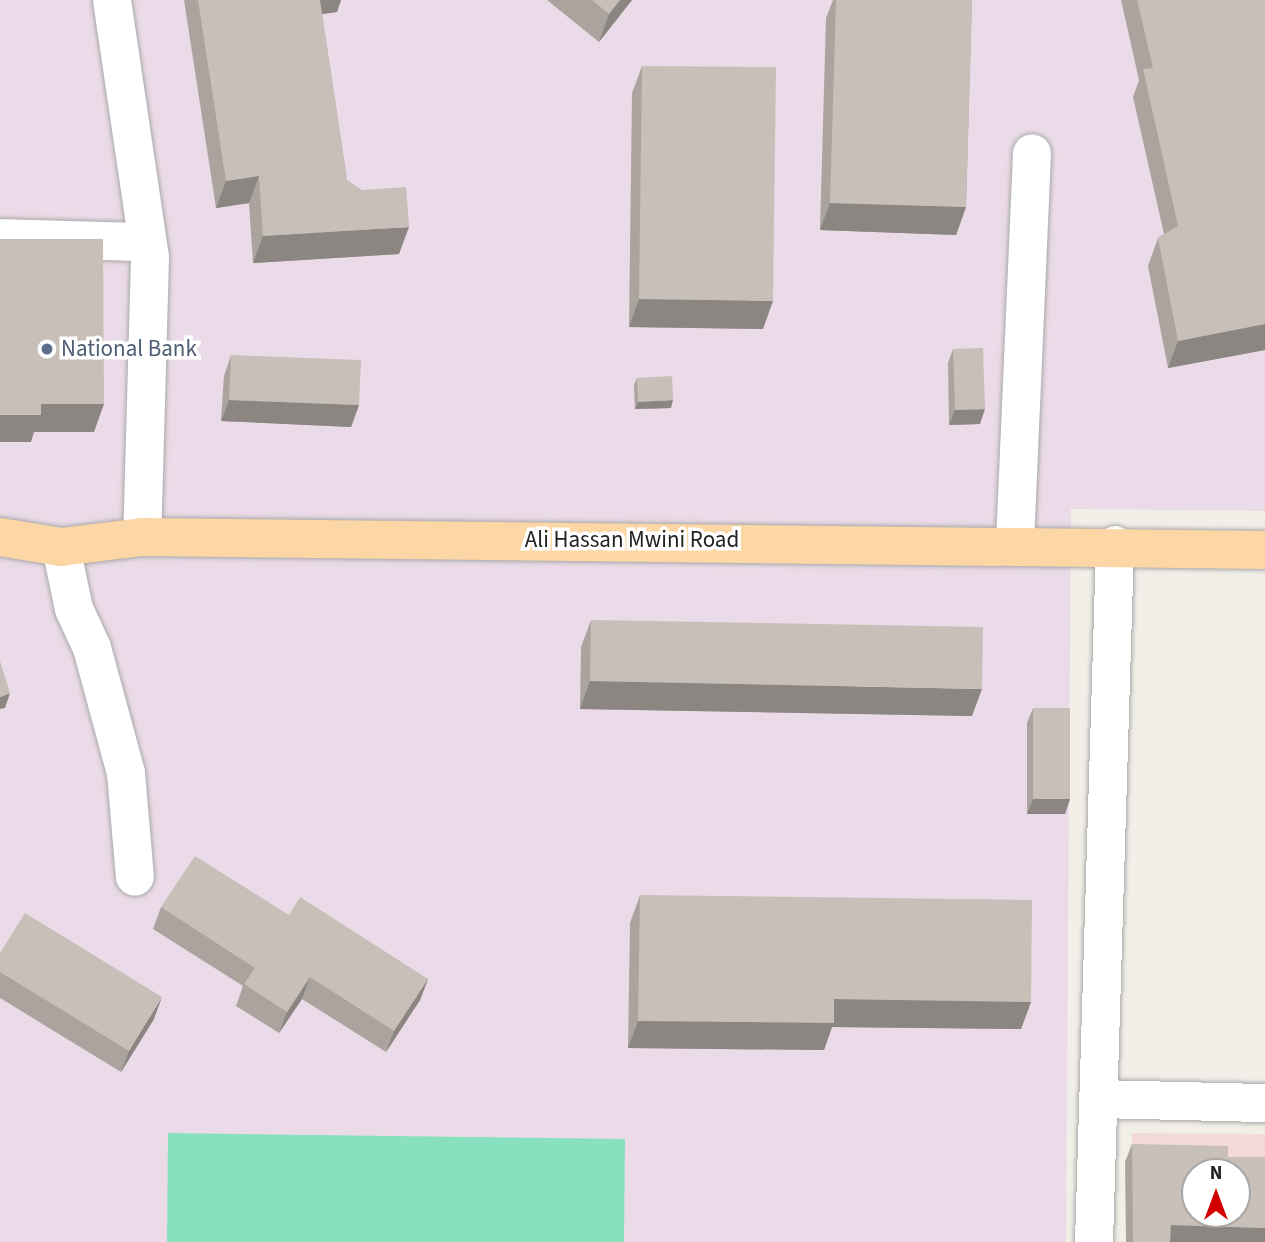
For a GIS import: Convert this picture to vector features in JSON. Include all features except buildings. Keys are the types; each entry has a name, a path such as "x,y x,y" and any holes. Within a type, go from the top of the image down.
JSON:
{"main road":[{"name":"Ali Hassan Mwini Road","path":"0,537 61,547 142,537 1016,542 1265,550"}],"street":[{"path":"112,0 147,242 142,537"},
{"path":"1016,542 1032,153"},
{"path":"0,238 147,242"},
{"path":"1094,1242 1115,545"},
{"path":"61,547 74,609 92,648 126,774 135,877"},
{"path":"1098,1099 1265,1103"}],"shaded area":[{"path":"0,0 1265,0 1265,511 1071,509 1066,1242 0,1242"},
{"path":"1132,1133 1265,1134 1265,1242 1129,1242"}],"green space":[{"path":"168,1133 625,1139 624,1242 167,1242"}],"place":[{"name":"National Bank","path":"47,349"}]}
